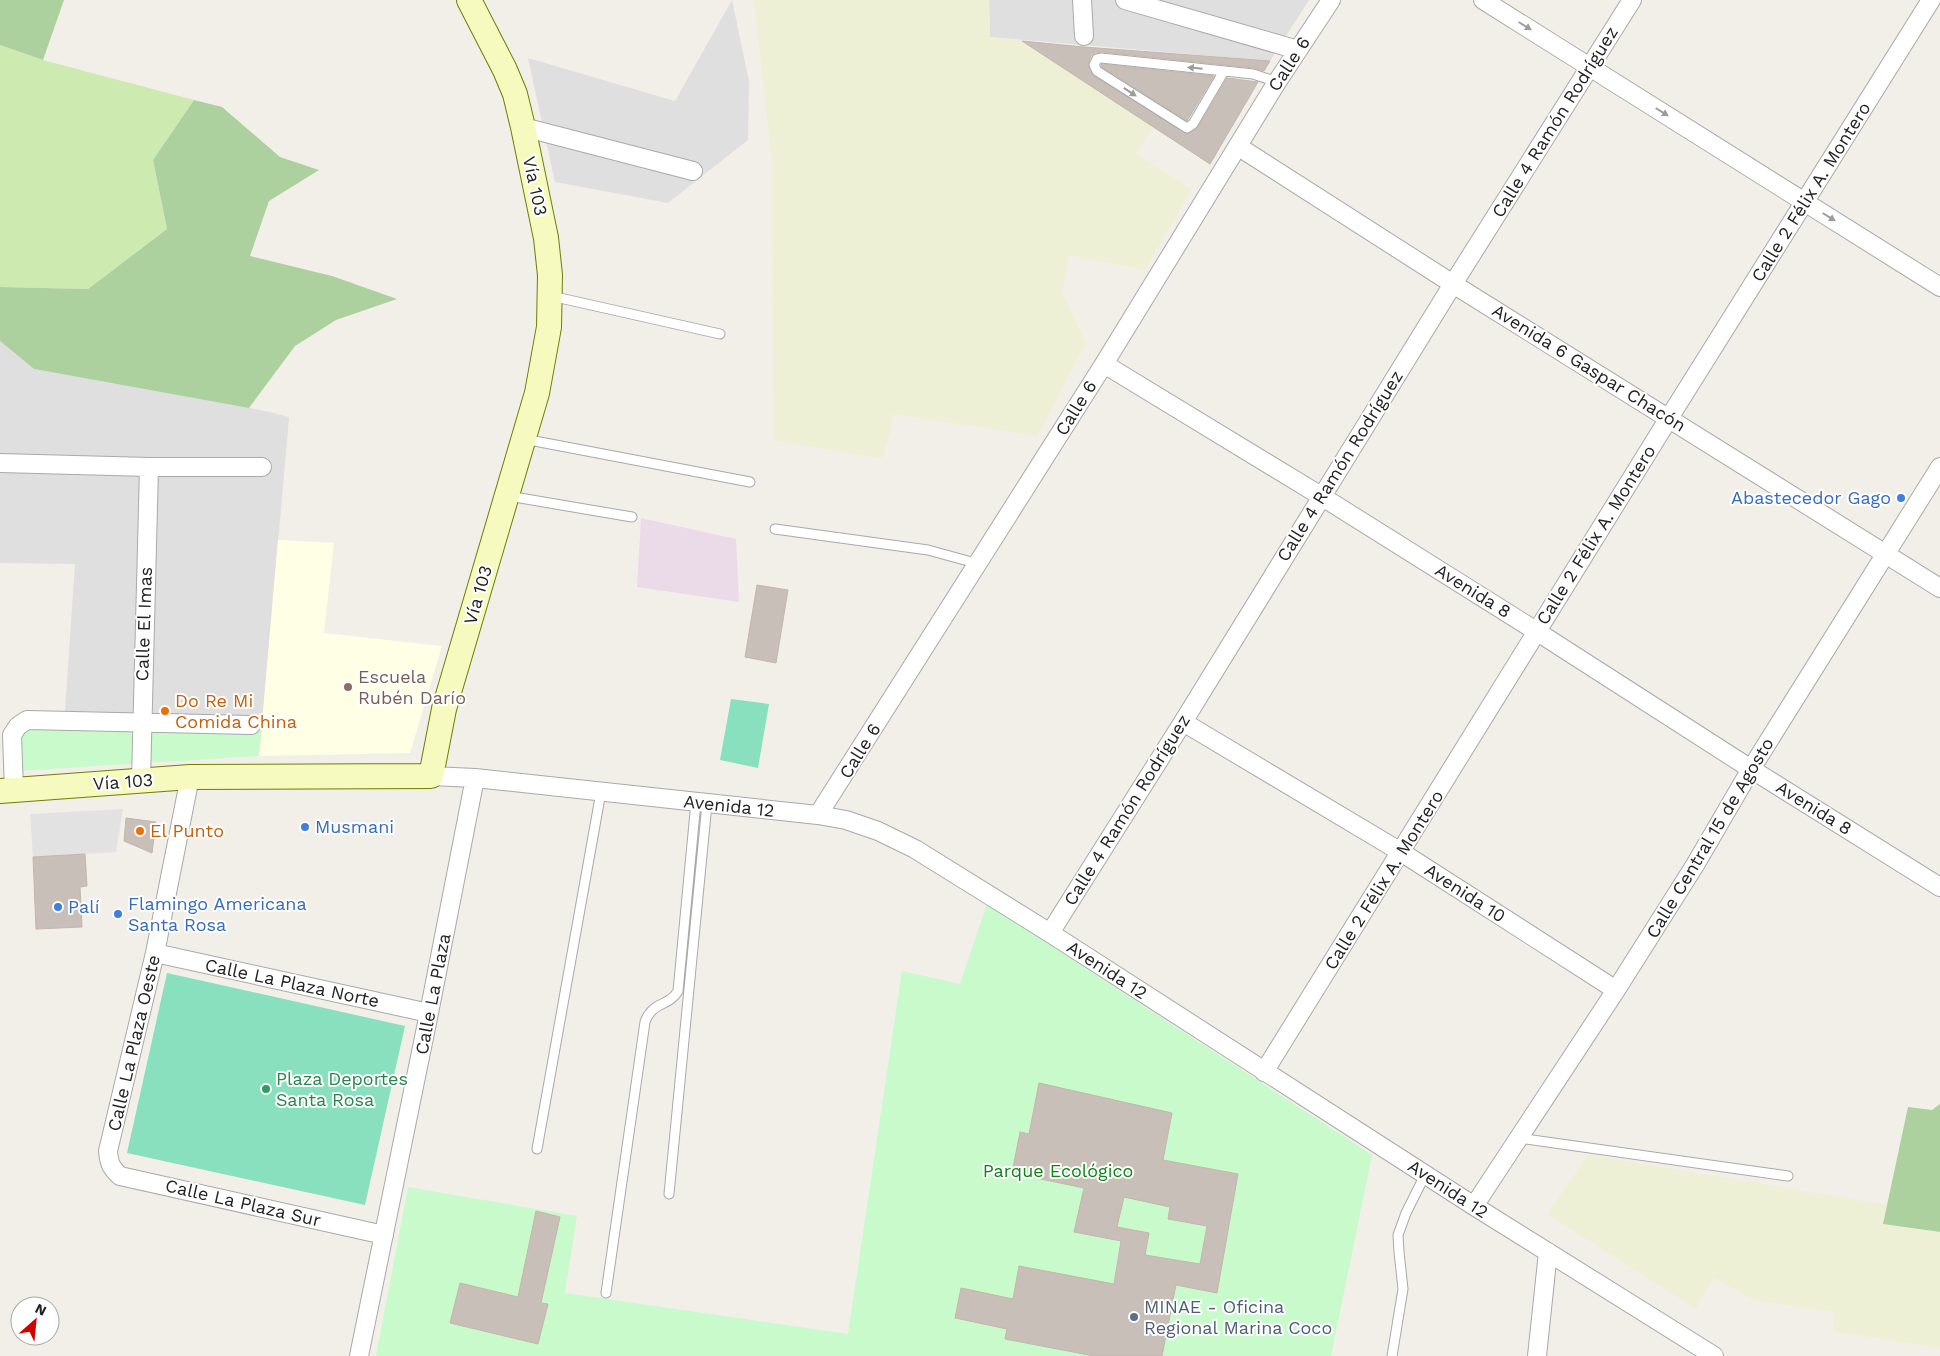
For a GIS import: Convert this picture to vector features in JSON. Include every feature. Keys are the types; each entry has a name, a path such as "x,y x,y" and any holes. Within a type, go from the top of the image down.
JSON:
{"main road":[{"name":"Vía 103","path":"7,790 190,777 432,776 444,709 524,439 546,354 551,296 546,238 515,94 505,70 469,0"}],"street":[{"path":"1082,0 1084,36"},
{"path":"1125,0 1298,50"},
{"name":"Calle 6","path":"818,816 1104,364 1239,147 1277,82 1331,0"},
{"path":"1483,0 1940,287"},
{"name":"Calle 4 Ramón Rodríguez","path":"1050,933 1183,722 1453,284 1632,0"},
{"name":"Calle 2 Félix A. Montero","path":"1264,1072 1402,852 1536,631 1931,0"},
{"path":"523,128 693,171"},
{"name":"Avenida 6 Gaspar Chacón","path":"1239,147 1453,284 1940,588"},
{"name":"Avenida 8","path":"1104,364 1321,496 1940,887"},
{"path":"0,463 149,467 262,467"},
{"name":"Calle El Imas","path":"141,781 141,721 149,467"},
{"name":"Calle Central 15 de Agosto","path":"1474,1206 1695,866 1751,769 1940,467"},
{"path":"7,790 12,735 18,726 28,720 141,721 250,725"},
{"name":"Avenida 10","path":"1183,722 1402,852 1616,990"},
{"name":"Avenida 12","path":"432,776 475,778 818,816 846,820 878,830 1050,933 1425,1175 1714,1356"},
{"name":"Calle La Plaza Oeste","path":"109,1162 108,1151 155,953 190,777"},
{"name":"Calle La Plaza","path":"359,1356 430,1013 475,778"},
{"name":"Calle La Plaza Norte","path":"155,953 430,1013"},
{"name":"Calle La Plaza Sur","path":"109,1162 112,1169 120,1176 384,1235"},
{"path":"1537,1356 1548,1252"}],"lane":[{"path":"1224,71 1193,124 1187,128 1097,71 1094,65 1097,59 1100,58 1253,74 1277,82"},
{"path":"551,296 720,334"},
{"path":"524,439 750,482"},
{"path":"507,496 632,517"},
{"path":"775,529 928,550 978,564"},
{"path":"537,1149 600,792"},
{"path":"669,1194 701,803"},
{"path":"606,1293 645,1022 653,1008 675,997 678,991 701,803"},
{"path":"1519,1138 1788,1176"},
{"path":"1392,1356 1403,1289 1398,1252 1398,1234 1425,1175"}],"shaded area":[{"path":"732,0 749,81 748,140 668,203 555,182 528,58 675,101"},
{"path":"754,0 989,0 990,37 1022,41 1153,127 1136,154 1192,189 1145,270 1069,255 1062,293 1086,343 1037,436 894,414 883,459 773,440 772,165"},
{"path":"989,0 1309,0 1270,61 990,37"},
{"path":"0,341 34,369 289,417 262,728 64,725 75,564 0,563"},
{"path":"641,518 736,539 739,602 637,587"},
{"name":"Escuela Rubén Darío","path":"278,540 334,543 324,633 442,646 410,753 259,756"},
{"path":"123,809 116,852 33,857 30,814"},
{"path":"1588,1155 1887,1205 1883,1224 1940,1232 1940,1348 1833,1331 1834,1312 1754,1300 1713,1277 1696,1309 1547,1214"}],"green space":[{"path":"0,0 64,0 43,60 0,45"},
{"path":"0,45 43,60 194,100 153,160 167,229 88,289 0,287"},
{"path":"194,100 222,107 280,157 319,170 269,201 250,256 332,276 397,299 336,320 295,346 249,408 34,369 0,341 0,287 88,289 167,229 153,160"},
{"path":"731,699 769,704 758,768 720,760"},
{"path":"150,726 262,728 259,756 19,771 18,753 20,742 29,728"},
{"name":"Parque Ecológico","path":"987,904 1372,1155 1331,1356 376,1356 408,1187 577,1216 565,1293 848,1334 902,971 960,984"},
{"name":"Plaza Deportes Santa Rosa","path":"167,973 405,1026 365,1205 127,1153"},
{"path":"1940,1104 1940,1232 1883,1224 1908,1107 1932,1110"}],"building":[{"path":"1022,41 1270,61 1264,71 1254,68 1102,52 1091,56 1088,65 1094,76 1187,134 1198,127 1227,78 1258,82 1210,164"},
{"path":"1101,64 1214,76 1187,121 1102,67"},
{"path":"757,585 788,590 776,663 745,657"},
{"name":"El Punto","path":"126,818 156,822 152,853 124,841"},
{"name":"Palí","path":"85,854 87,886 80,887 82,927 36,929 33,857"},
{"path":"1039,1083 1172,1113 1163,1160 1238,1174 1217,1293 1176,1285 1162,1356 1094,1356 1005,1339 1007,1329 955,1318 961,1288 1013,1299 1019,1266 1114,1284 1121,1241 1074,1232 1084,1188 1012,1173 1020,1132 1029,1134","holes":["1124,1197 1170,1207 1168,1219 1207,1226 1200,1264 1145,1255 1149,1233 1117,1227"]},
{"path":"536,1211 560,1217 541,1303 548,1304 538,1344 450,1323 460,1283 518,1297"}],"place":[{"name":"Abastecedor Gago","path":"1901,498"},
{"name":"Escuela Rubén Darío","path":"348,687"},
{"name":"Do Re Mi Comida China","path":"165,711"},
{"name":"Musmani","path":"305,827"},
{"name":"El Punto","path":"140,831"},
{"name":"Palí","path":"58,907"},
{"name":"Flamingo Americana Santa Rosa","path":"118,914"},
{"name":"Plaza Deportes Santa Rosa","path":"266,1089"},
{"name":"MINAE - Oficina Regional Marina Coco","path":"1134,1317"}]}
